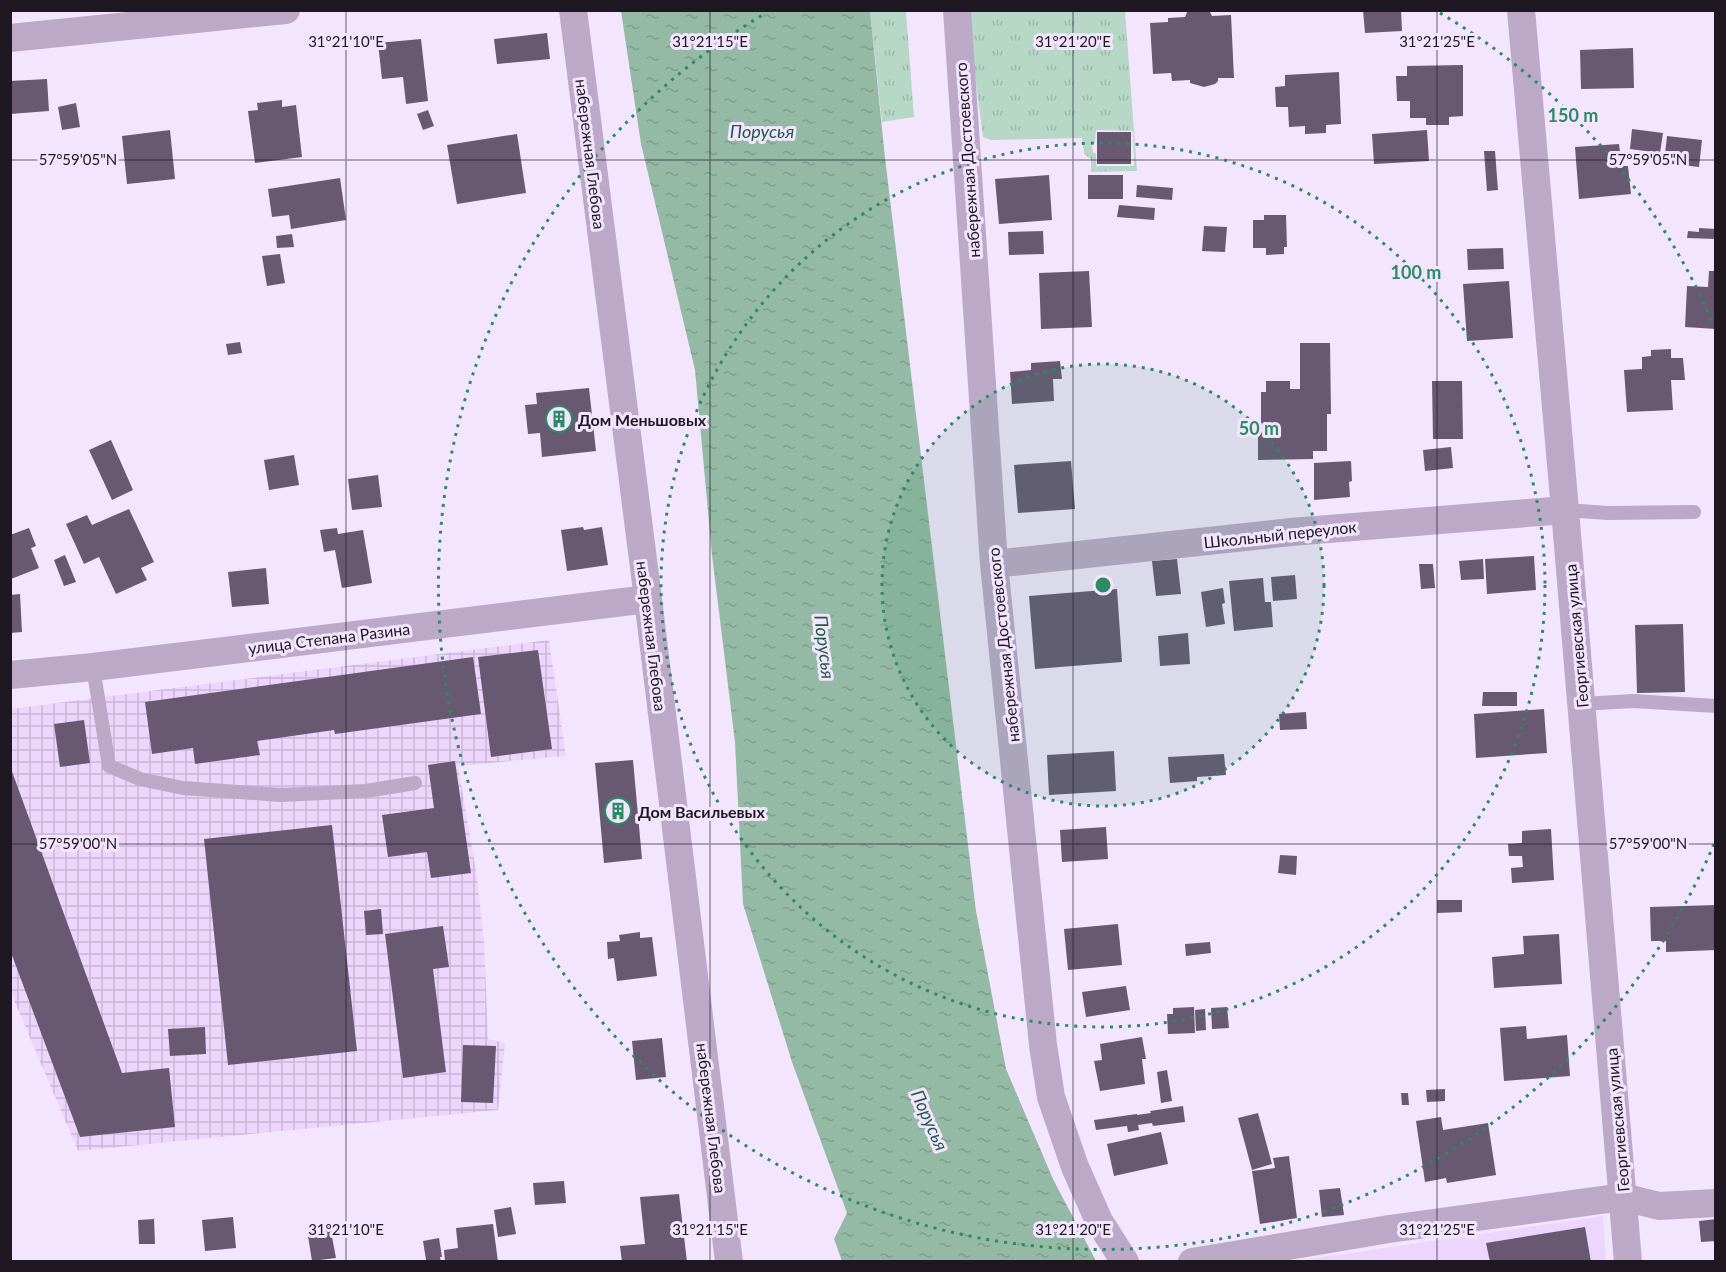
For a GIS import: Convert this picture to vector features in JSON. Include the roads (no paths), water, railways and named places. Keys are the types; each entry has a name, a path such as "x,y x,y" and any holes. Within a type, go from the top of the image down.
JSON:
{"street":[{"path":"10,38 286,10"},
{"name":"набережная Глебова","path":"573,10 729,1262"},
{"name":"набережная Достоевского","path":"957,10 994,564 1043,1045 1051,1097 1075,1167 1099,1221 1125,1262"},
{"name":"Георгиевская улица","path":"1521,10 1628,1262"},
{"name":"Школьный переулок","path":"994,564 1291,532 1565,510"},
{"name":"улица Степана Разина","path":"10,675 93,667 648,599"},
{"path":"1192,1262 1389,1229 1623,1197 1659,1206 1716,1203"}],"lane":[{"path":"1565,510 1608,513 1695,512"},
{"path":"93,667 109,766 140,779 183,788 281,795 366,791 415,783"},
{"path":"1582,704 1633,701 1716,705"}],"water":[{"name":"Порусья","path":"621,11 870,11 885,158 976,911 1006,1069 1053,1179 1096,1261 842,1261 834,1239 847,1213 792,1062 743,904 735,742 712,555 695,370 641,144"}],"place":[{"name":"Дом Меньшовых","path":"559,419"},
{"name":"Дом Васильевых","path":"618,811"}]}
